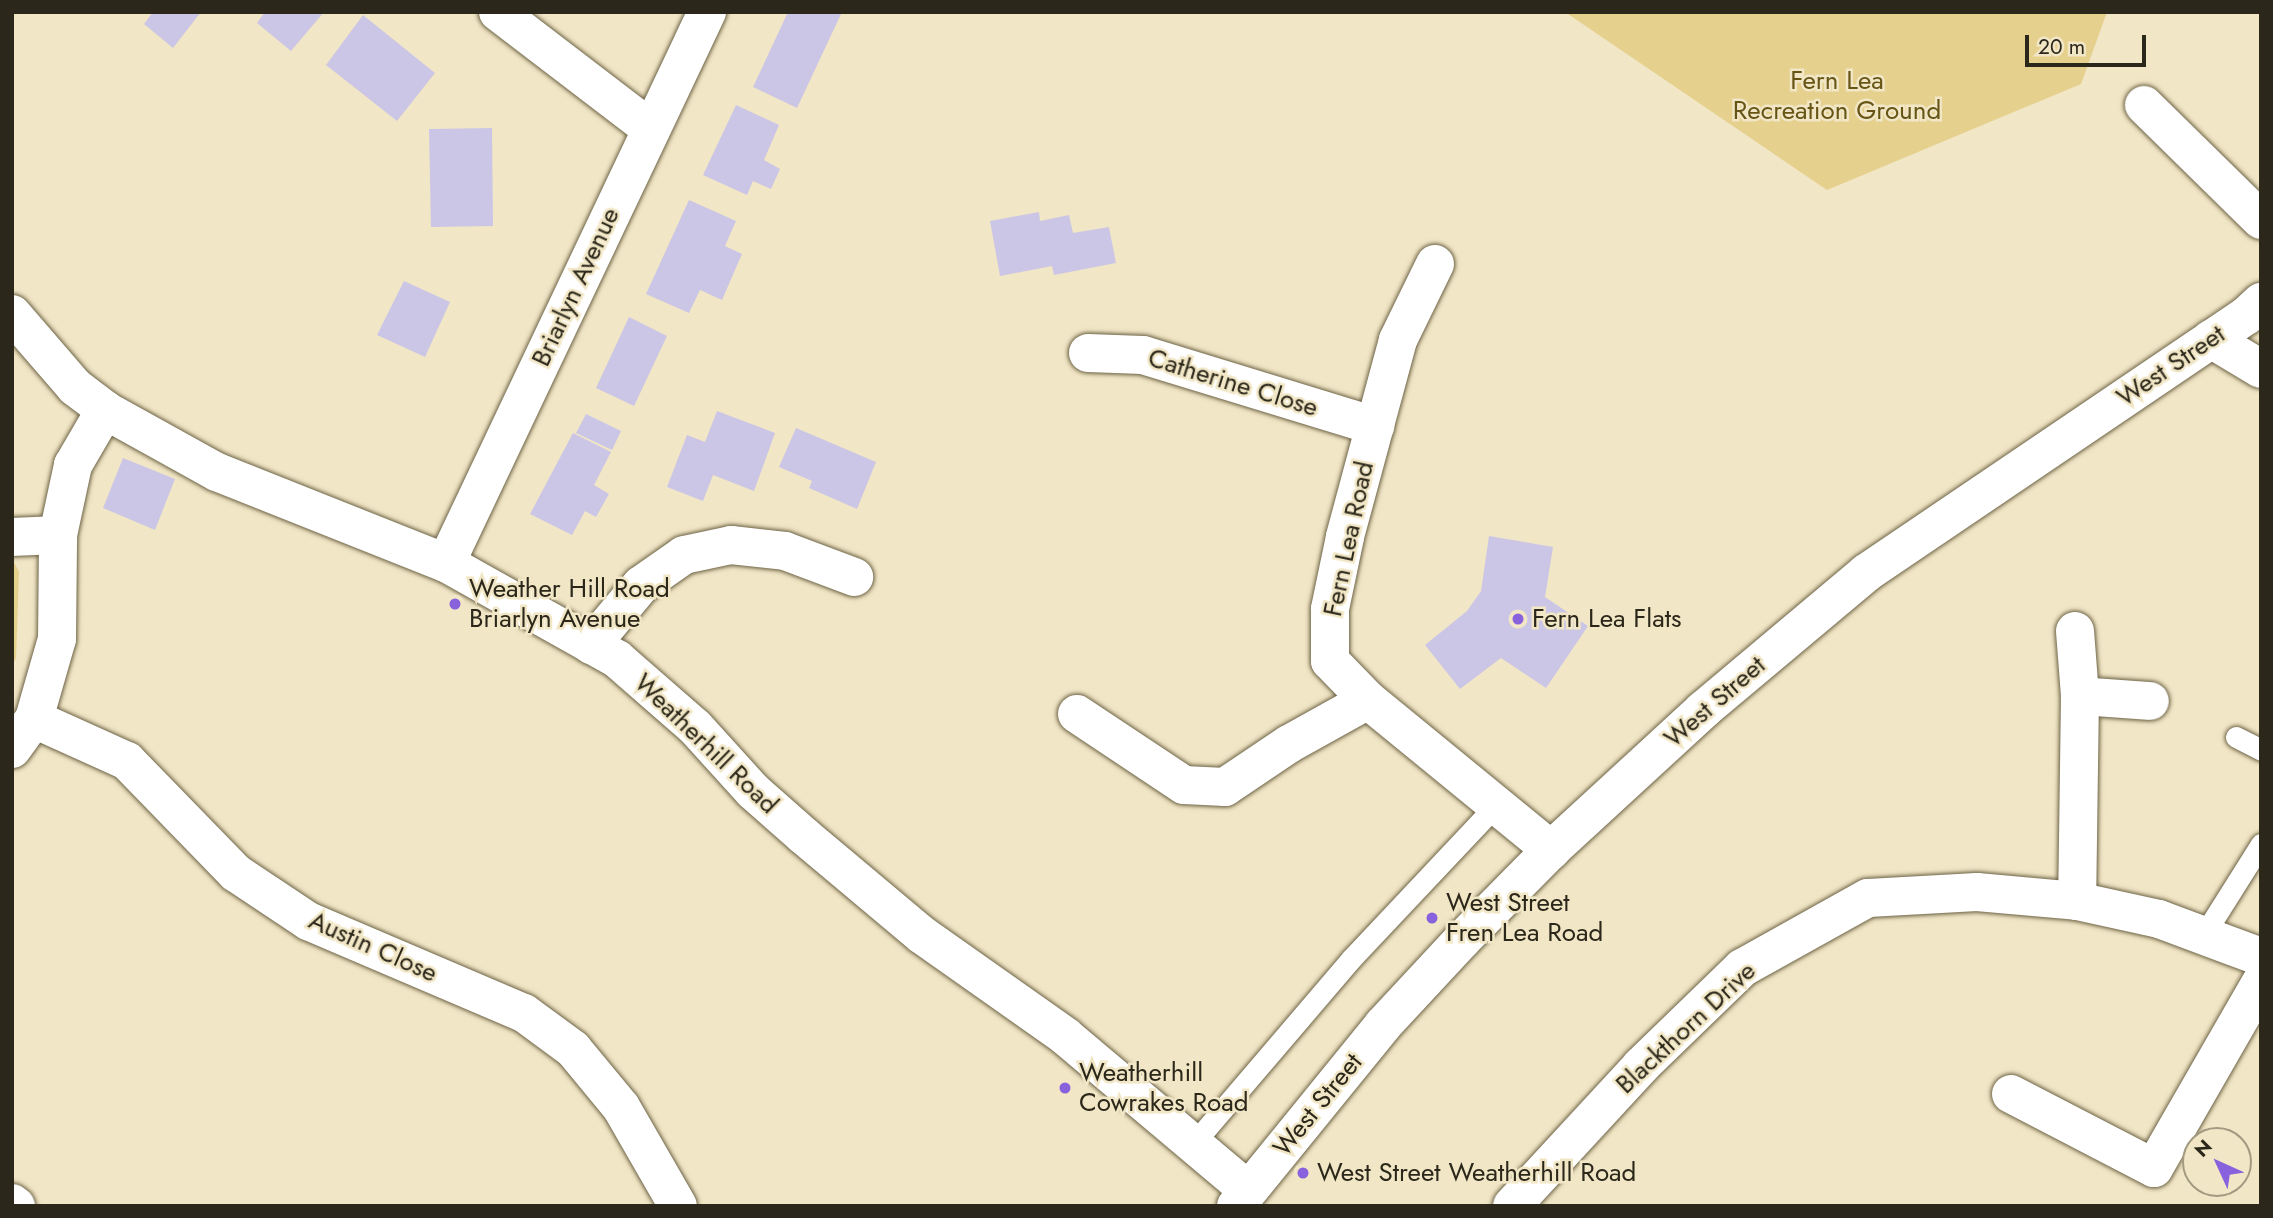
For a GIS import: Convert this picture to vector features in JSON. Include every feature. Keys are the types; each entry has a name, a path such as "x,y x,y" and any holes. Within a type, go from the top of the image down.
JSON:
{"street":[{"path":"498,12 651,129"},
{"name":"Briarlyn Avenue","path":"446,563 707,12"},
{"path":"2144,105 2261,220"},
{"name":"Fern Lea Road","path":"1435,264 1398,340 1345,537 1330,609 1330,661 1368,700 1551,850"},
{"name":"West Street","path":"1242,1198 1383,1025 1551,850 1703,710 1866,573 2211,339 2261,302"},
{"name":"Weatherhill Road","path":"12,314 75,387 105,411 217,472 446,563 617,659 695,727 753,791 912,926 1065,1036 1194,1144 1242,1198"},
{"path":"2211,339 2261,369"},
{"name":"Catherine Close","path":"1088,353 1143,355 1375,426"},
{"path":"23,734 57,639 58,535 73,465 105,411"},
{"path":"12,537 58,535"},
{"path":"591,645 641,585 684,555 731,545 785,551 854,577"},
{"path":"2075,631 2080,696 2077,901"},
{"path":"2080,696 2150,701"},
{"path":"1077,714 1184,785 1226,787 1289,744 1368,700"},
{"name":"Austin Close","path":"23,734 127,761 236,873 308,921 524,1013 573,1049 621,1107 678,1206"},
{"name":"Blackthorn Drive","path":"1514,1205 1641,1066 1742,968 1868,898 1977,892 2077,901 2159,919 2261,957"},
{"path":"2011,1094 2154,1168 2261,982"}],"lane":[{"path":"2236,737 2261,750"},
{"path":"1194,1144 1351,959 1496,805"},
{"path":"2203,936 2261,844"}],"green space":[{"name":"Fern Lea Recreation Ground","path":"1565,12 2107,12 2081,84 1827,190"},
{"path":"12,558 19,572 16,658 12,665"}],"building":[{"path":"153,12 201,12 173,48 144,24"},
{"path":"265,12 324,12 291,51 257,23"},
{"path":"788,12 841,14 797,108 753,87"},
{"path":"363,15 435,73 397,121 326,65"},
{"path":"736,105 779,125 764,160 780,169 771,189 753,181 747,195 703,175"},
{"path":"492,128 493,226 431,227 429,129"},
{"path":"689,200 736,221 725,246 742,254 722,300 700,290 689,313 646,294"},
{"path":"1039,212 1040,221 1069,215 1073,233 1109,227 1116,263 1054,275 1052,266 1000,276 990,221"},
{"path":"404,281 450,302 425,357 377,335"},
{"path":"629,317 667,336 634,406 596,388"},
{"path":"717,411 775,433 754,491 713,475 703,501 667,487 687,435 705,442"},
{"path":"586,414 621,431 612,450 576,433"},
{"path":"796,428 876,462 857,509 809,488 812,481 779,467"},
{"path":"573,433 611,452 594,485 609,494 596,517 585,511 572,535 530,514"},
{"path":"123,458 175,479 155,530 103,508"},
{"name":"Fern Lea Flats","path":"1489,536 1553,547 1545,597 1588,626 1546,688 1501,658 1460,689 1425,645 1467,611 1481,591"}],"place":[{"name":"Weather Hill Road Briarlyn Avenue","path":"455,604"},
{"name":"Fern Lea Flats","path":"1518,619"},
{"name":"West Street Fren Lea Road","path":"1432,918"},
{"name":"Weatherhill Cowrakes Road","path":"1065,1088"},
{"name":"West Street Weatherhill Road","path":"1303,1173"}]}
